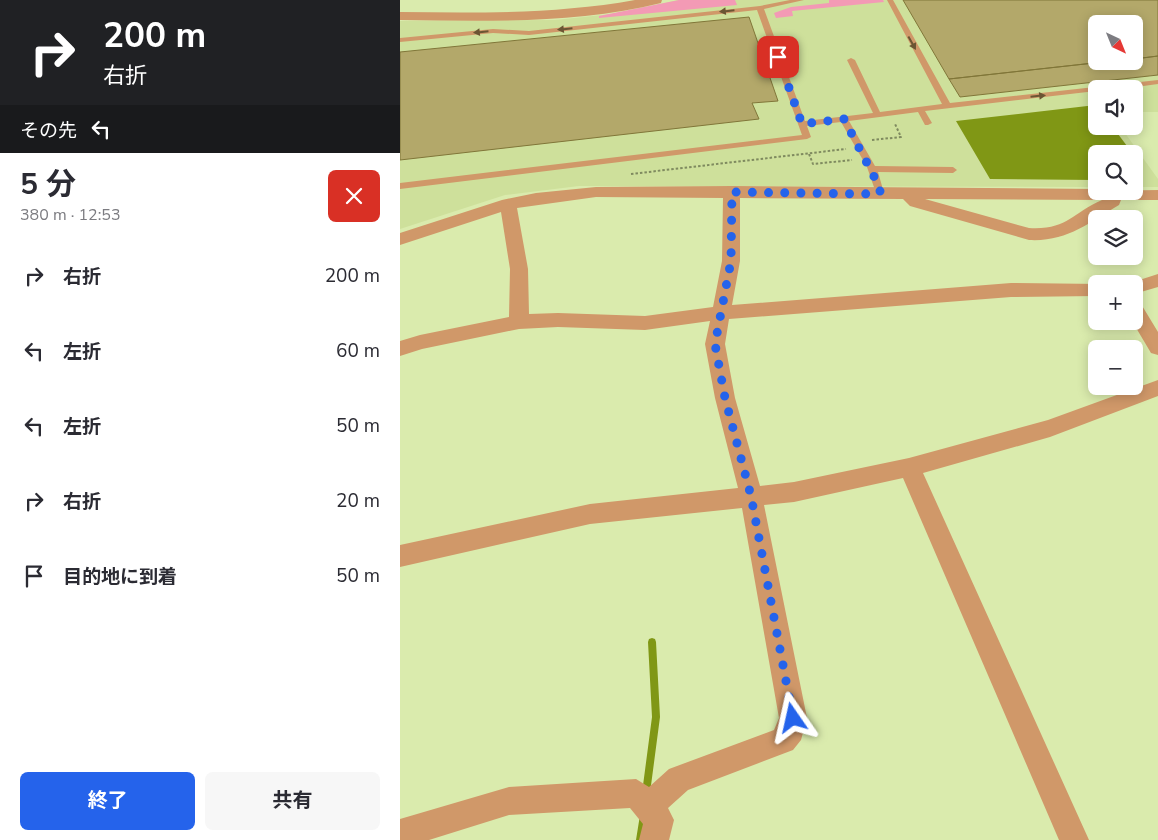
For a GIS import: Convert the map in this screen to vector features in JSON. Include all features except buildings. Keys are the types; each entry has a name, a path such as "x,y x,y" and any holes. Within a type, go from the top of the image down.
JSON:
{"street":[{"path":"400,16 532,16 597,10 656,0"},
{"path":"400,239 508,204 536,198 596,192 1088,195"},
{"path":"648,807 679,779 783,740 791,730 793,718 751,496 725,398 715,344 731,261 732,192"},
{"path":"911,193 911,198 916,202 1029,234 1049,236 1074,226 1097,208 1113,200"},
{"path":"1143,195 1158,195"},
{"path":"508,204 519,270 519,322"},
{"path":"1143,284 1158,280"},
{"path":"400,349 420,342 519,322 558,320 645,323 720,313 853,304 1011,290 1088,289"},
{"path":"1143,324 1158,348"},
{"path":"400,556 590,514 794,492 909,467 1050,428 1158,388"},
{"path":"909,467 1074,840"},
{"path":"400,834 509,800 636,792 659,820 654,840"}],"lane":[{"path":"400,40 492,31 529,33 760,8 801,0"},
{"path":"890,0 947,106"},
{"path":"400,186 807,137 760,8"},
{"path":"851,60 878,114"},
{"path":"1143,84 1158,82"},
{"path":"802,124 1088,90"},
{"path":"920,109 928,123"},
{"path":"844,119 872,169 880,188 880,193"},
{"path":"872,169 952,170"}],"path":[{"path":"809,154 813,164 860,159"}],"shaded area":[{"path":"678,0 1158,0 1158,112 1143,112 1143,80 1088,80 1088,135 1126,135 1134,145 1088,145 1088,187 579,186 505,195 400,229 400,21 555,20 621,13"},
{"path":"679,0 735,0 737,5 599,18 599,16"},
{"path":"829,0 883,0 884,2 792,11 793,16 776,18 774,13 791,7 829,3"},
{"path":"1088,106 1088,135 1119,135 1126,145 1088,145 1088,180 990,179 956,121"},
{"path":"1143,158 1158,179 1158,187 1143,187"}],"waterway":[{"path":"646,793 656,717 652,642"},
{"path":"640,840 644,815"}],"route":[{"path":"778,57 802,124 844,119 872,169 880,188 880,193 863,194 732,192 731,261 715,344 725,398 751,496 793,718"}]}
